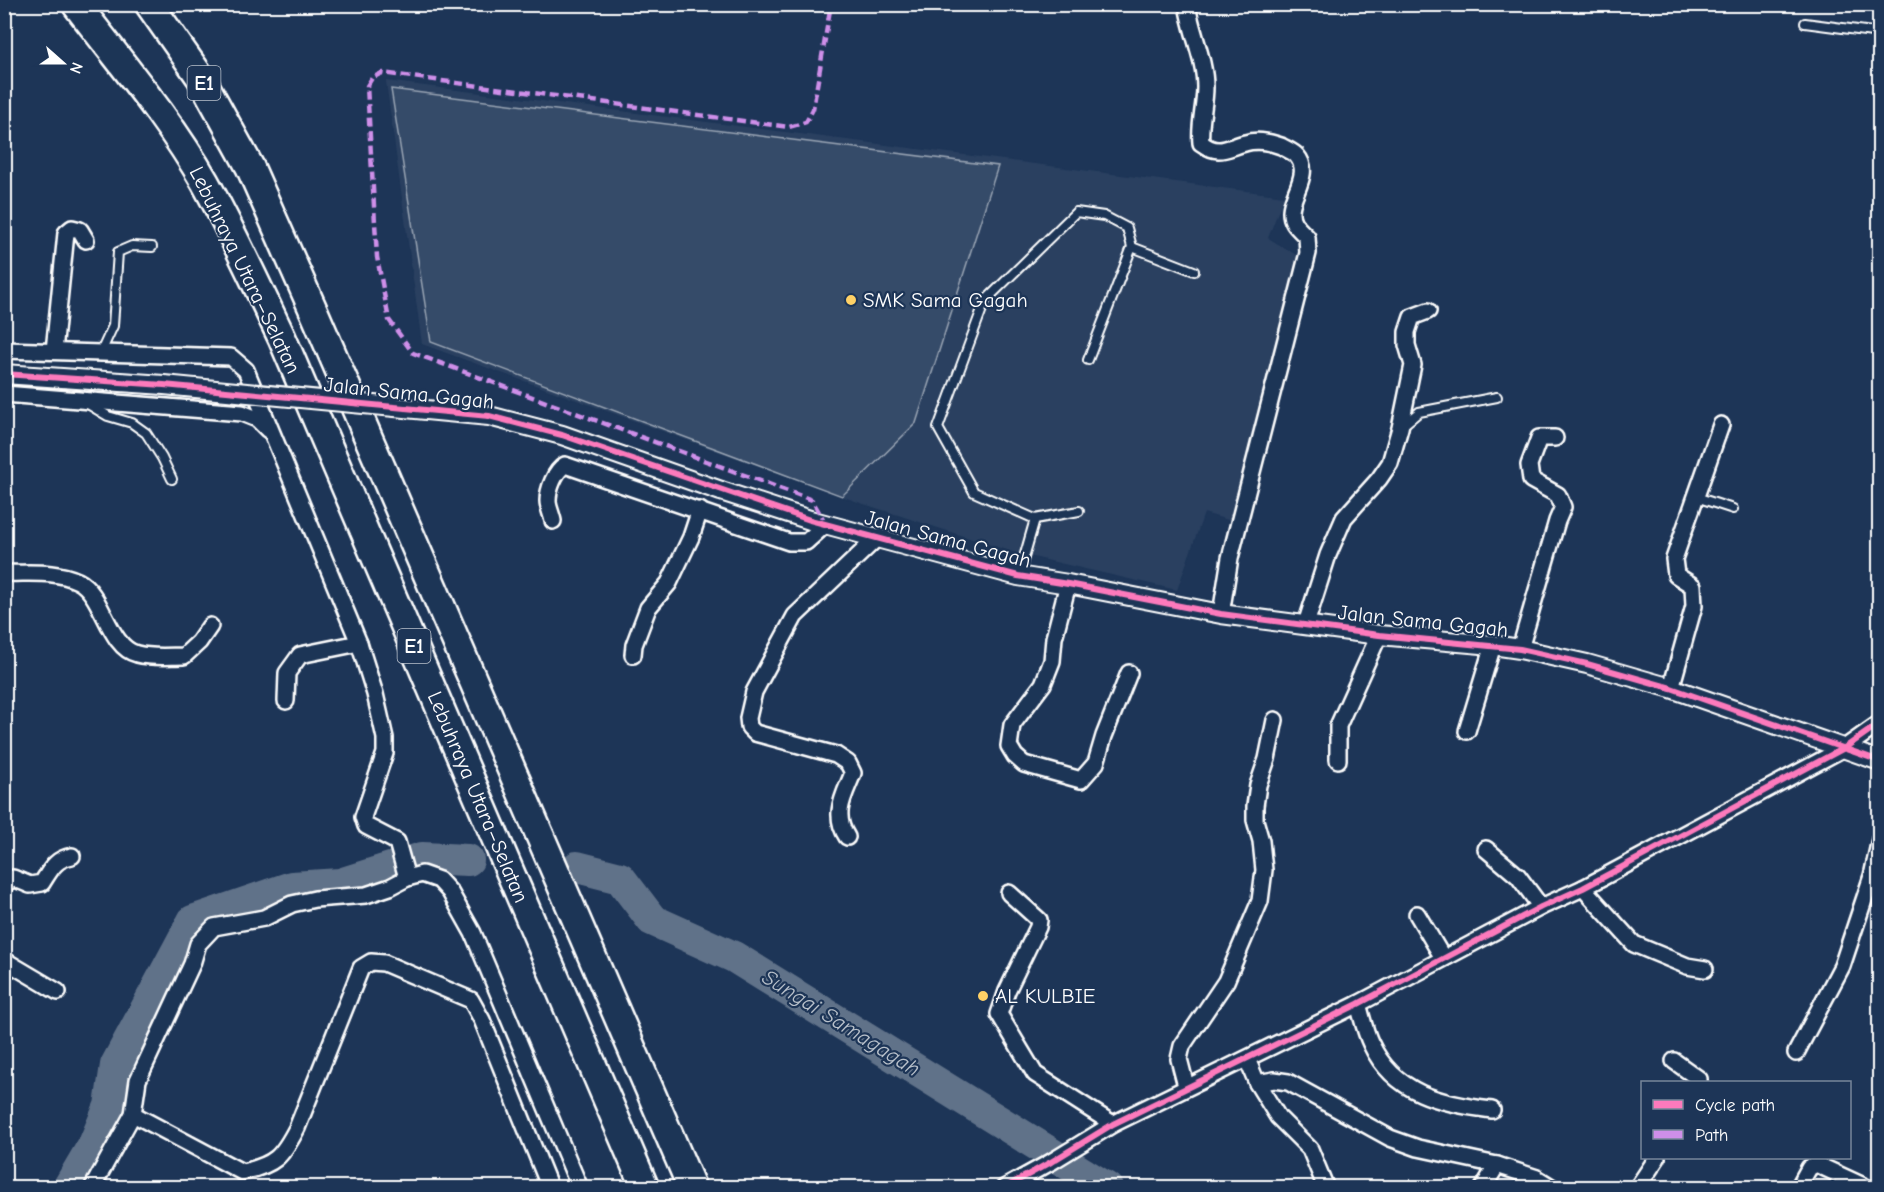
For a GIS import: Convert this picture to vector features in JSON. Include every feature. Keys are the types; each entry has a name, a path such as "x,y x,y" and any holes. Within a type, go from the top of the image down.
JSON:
{"highway":[{"name":"Lebuhraya Utara–Selatan","path":"76,4 162,116 204,181 263,298 287,349 645,1188"},
{"name":"Lebuhraya Utara–Selatan","path":"149,4 201,78 250,167 692,1188"}],"street":[{"path":"1187,4 1201,56 1205,86 1201,143 1208,148 1221,151 1247,142 1270,142 1297,156 1302,166 1302,177 1291,206 1291,218 1294,225 1307,237 1308,253 1230,558 1221,614"},
{"path":"54,351 66,233 72,228 80,230 86,240"},
{"path":"1306,624 1328,555 1344,518 1379,479 1390,463 1413,365 1407,345 1407,332 1412,317 1428,311"},
{"path":"4,350 231,357 246,370 359,643 375,694 385,738 385,753 363,817 366,826 397,842 407,875"},
{"name":"Jalan Sama Gagah","path":"4,374 164,385 489,416 562,435 721,491 826,524 1018,576 1221,614 1379,635 1520,649 1587,664 1671,688 1846,747 1880,761"},
{"path":"4,394 79,398 242,413 257,419 270,432"},
{"path":"1671,688 1694,606 1693,586 1676,575 1674,559 1721,425"},
{"path":"1520,649 1563,507 1558,495 1531,480 1529,465 1539,438 1555,438"},
{"path":"553,521 548,500 549,494 559,468 565,465 789,542 806,542 826,524"},
{"path":"633,654 634,645 648,608 669,583 691,537 700,510"},
{"path":"847,837 840,825 840,808 853,773 848,763 836,755 755,733 749,727 748,718 754,692 795,616 878,537"},
{"path":"4,573 57,574 80,582 94,598 123,648 137,654 184,657 200,642 210,626"},
{"path":"1068,584 1054,638 1052,661 1043,684 1012,725 1009,746 1015,756 1024,764 1080,780 1095,763 1129,673"},
{"path":"1338,760 1338,726 1379,635"},
{"path":"286,701 287,673 300,655 359,643"},
{"path":"1467,731 1493,645"},
{"path":"1186,1086 1179,1059 1182,1046 1227,981 1260,901 1264,870 1261,841 1255,820 1255,806 1258,785 1275,720"},
{"path":"1004,1188 1113,1124 1186,1086 1247,1059 1358,1004 1541,907 1583,888 1846,747 1880,723"},
{"path":"1796,1053 1842,966 1872,876 1880,839"},
{"path":"1486,849 1518,876 1541,907"},
{"path":"4,885 13,878 30,885 42,883 54,864 62,858 72,856"},
{"path":"92,1188 133,1114 138,1080 192,964 198,944 214,927 264,918 292,904 315,899 366,895 390,887 407,875 422,874 439,880 450,892 473,933 580,1188"},
{"path":"1583,888 1634,944 1687,966 1705,969"},
{"path":"1009,893 1039,920 1038,927 1007,991 999,1014 1035,1074 1113,1124"},
{"path":"1417,914 1443,958"},
{"path":"4,960 58,992"},
{"path":"133,1114 242,1172 262,1168 284,1153 297,1128 361,968 371,962 384,963 471,1000 482,1020 550,1188"},
{"path":"1358,1004 1371,1044 1388,1072 1409,1088 1440,1101 1458,1106 1492,1110"},
{"path":"1247,1059 1257,1083 1278,1117 1310,1149 1326,1188"},
{"path":"1674,1061 1699,1081"},
{"path":"1257,1083 1274,1080 1288,1082 1390,1138 1418,1149 1497,1165 1537,1178 1553,1188"},
{"path":"1637,1188 1656,1159"},
{"path":"1798,1188 1809,1168 1816,1164 1868,1188"},
{"path":"1483,1188 1497,1165"}],"lane":[{"path":"1805,23 1880,33"},
{"path":"1079,511 1035,519 974,492 938,428 985,301 1076,212 1104,216 1127,228 1132,247 1088,360"},
{"path":"101,352 113,326 118,252 132,246 152,247"},
{"path":"1132,247 1194,272"},
{"path":"1400,428 1419,412 1497,397"},
{"path":"79,398 108,416 132,423 146,433 172,479"},
{"path":"1696,497 1734,509"},
{"path":"1018,576 1035,519"}],"shaded area":[{"name":"SMK Sama Gagah","path":"386,81 1284,196 1268,238 1298,256 1232,521 1204,513 1177,590 1016,553 861,503 422,344"},
{"path":"391,89 998,166 916,423 842,496 431,342"}],"waterway":[{"name":"Sungai Samagagah","path":"68,1188 95,1142 110,1106 116,1065 193,921 292,887 340,884 422,858 468,860"},
{"name":"Sungai Samagagah","path":"577,867 620,878 652,920 734,957 1107,1188"}],"marked path":[{"path":"826,524 812,500 413,353 389,320 377,257 367,86 372,78 382,73 789,127 806,122 813,109 831,4"}],"cycle path":[{"path":"4,374 164,385 489,416 562,435 810,520 1018,576 1221,614 1379,635 1520,649 1587,664 1671,688 1880,761"},
{"path":"1004,1188 1113,1124 1358,1004 1541,907 1583,888 1846,747 1880,723"}],"place":[{"name":"SMK Sama Gagah","path":"851,300"},
{"name":"AL KULBIE","path":"983,996"}]}
